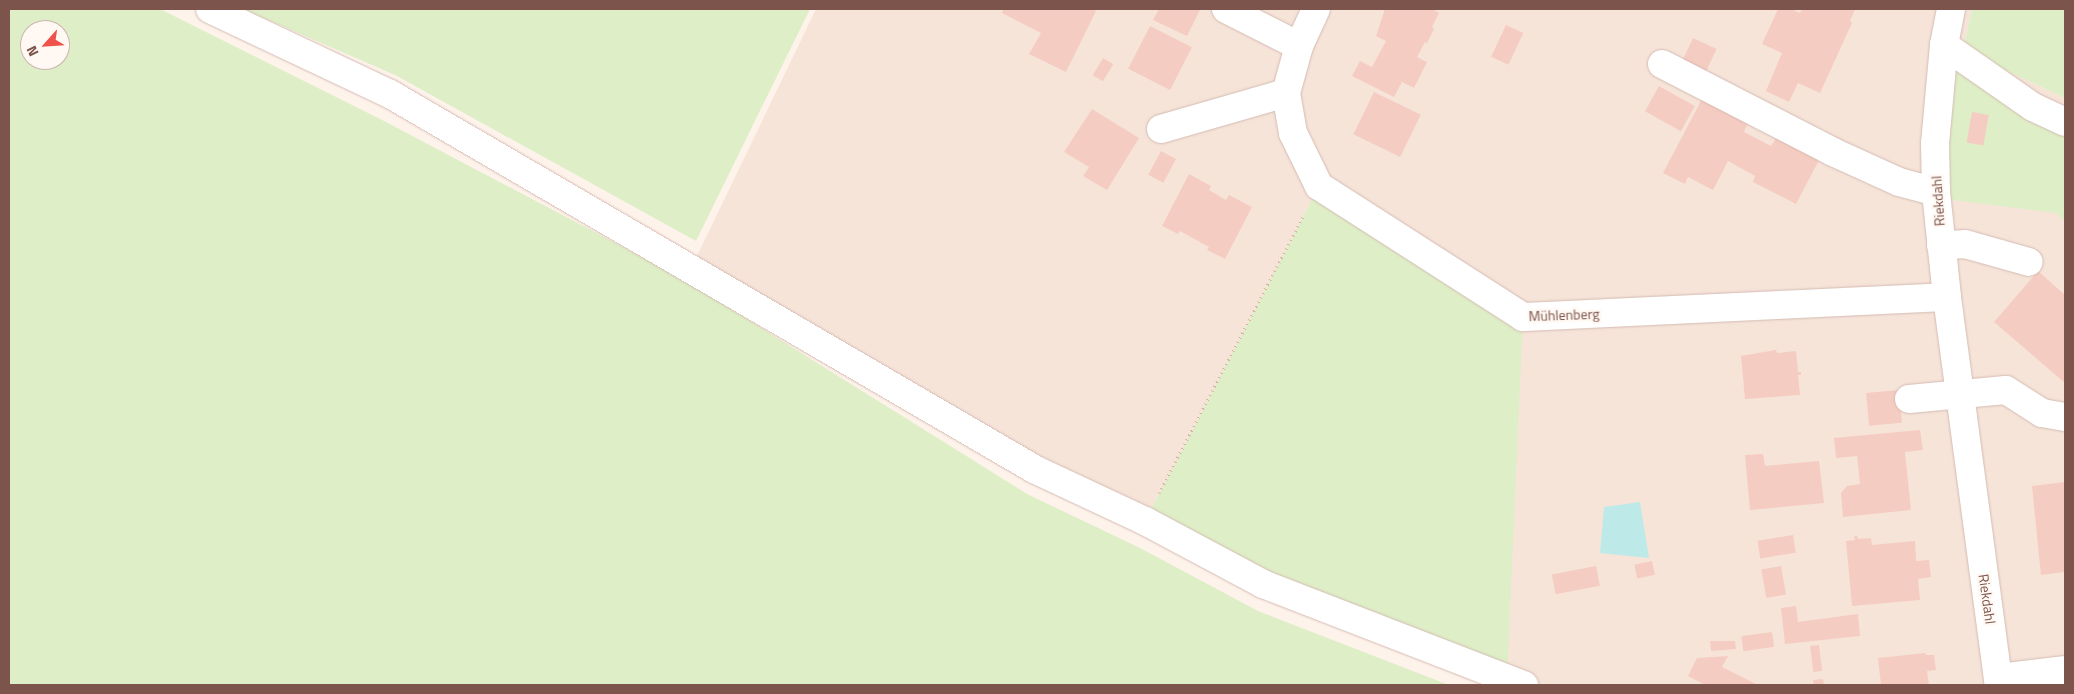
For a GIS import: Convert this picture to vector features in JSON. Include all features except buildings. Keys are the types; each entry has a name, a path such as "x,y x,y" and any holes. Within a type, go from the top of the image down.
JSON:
{"street":[{"path":"210,9 390,94 1034,468 1144,521 1263,584 1524,685"},
{"path":"1226,9 1298,46"},
{"path":"1316,9 1298,46 1286,92 1293,133 1320,186"},
{"name":"Riekdahl","path":"1951,9 1944,45 1935,143 1936,192 1946,297 1998,682"},
{"path":"1944,45 2033,107 2065,122"},
{"path":"1662,64 1833,152 1899,182 1936,192"},
{"path":"1162,129 1286,92"},
{"name":"Mühlenberg","path":"1320,186 1523,317 1946,297"},
{"path":"1941,245 1965,244 2029,262"},
{"path":"1909,399 2006,390 2054,415"},
{"path":"1998,682 2065,670"}],"path":[{"path":"1144,521 1320,186"}],"shaded area":[{"path":"816,9 1972,9 1963,50 2065,98 2065,685 1524,685 1507,679 1319,186 1145,521 696,258"}],"green space":[{"path":"9,9 160,9 384,121 678,276 1029,495 1140,548 1258,611 1449,685 9,685"},
{"path":"243,9 810,9 696,241 395,75"},
{"path":"1972,9 2065,9 2065,98 1963,50"},
{"path":"1944,45 2065,122 2065,221 2056,213 1937,198"},
{"path":"1319,186 1523,317 1507,679 1145,521"}],"water":[{"path":"1640,502 1649,558 1600,553 1604,507"}]}
